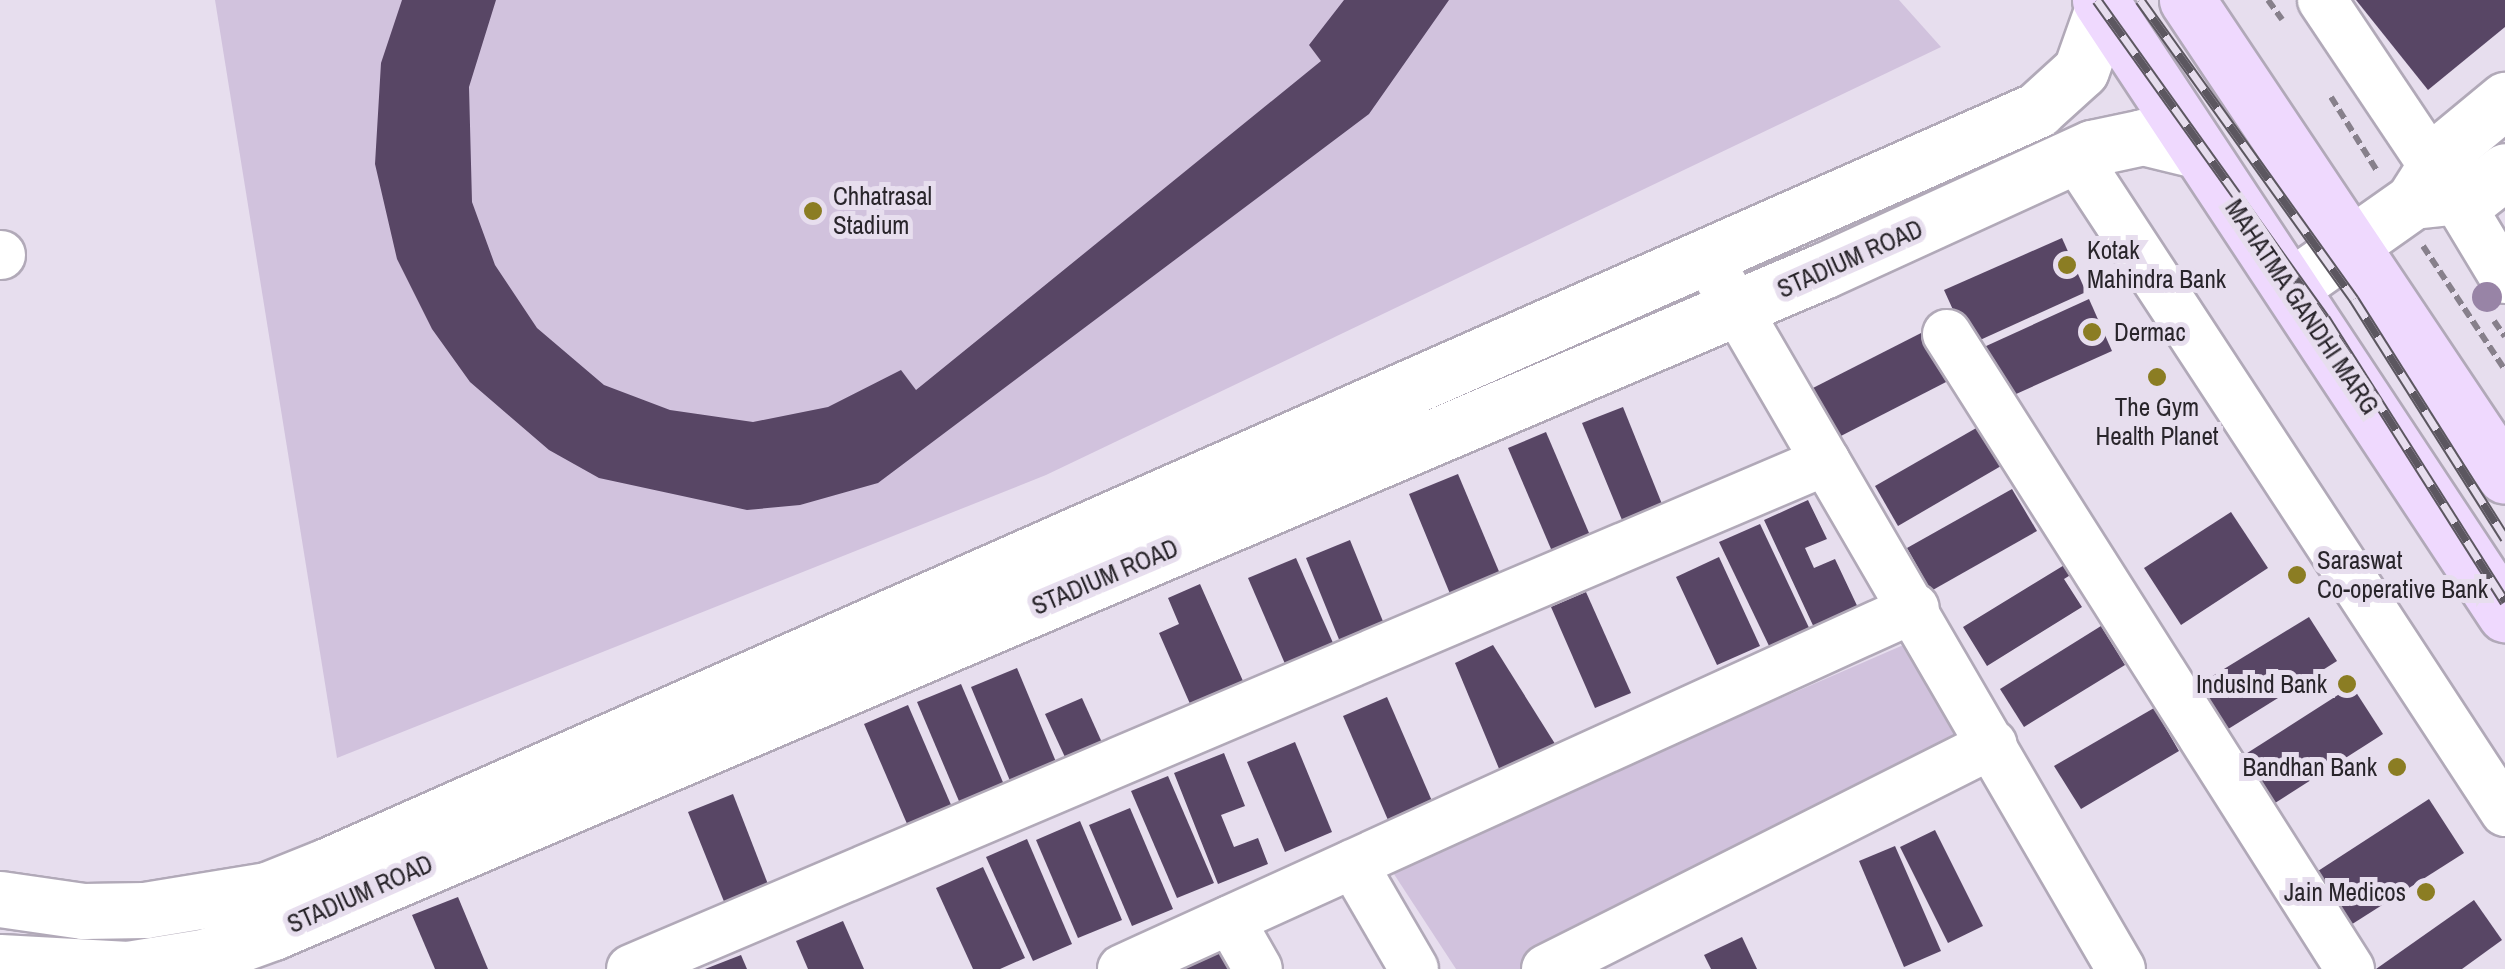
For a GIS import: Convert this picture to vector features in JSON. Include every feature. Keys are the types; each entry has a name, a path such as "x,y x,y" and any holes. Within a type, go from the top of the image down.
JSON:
{"main road":[{"path":"2188,0 2505,476"},
{"name":"MAHATMA GANDHI MARG","path":"2102,2 2505,614"}],"street":[{"name":"STADIUM ROAD","path":"274,930 1705,254 2037,110 2081,70 2102,2"},
{"path":"2304,14 2426,193 2505,279"},
{"path":"2291,287 2426,193 2446,148 2505,100"},
{"name":"STADIUM ROAD","path":"0,962 128,969 205,943 274,930 1734,309 2076,157 2143,137 2196,150"},
{"path":"2076,157 2505,812"},
{"path":"2426,193 2476,194 2505,170"},
{"path":"1705,254 1734,309 1915,608 2122,969"},
{"path":"1948,334 2350,969"},
{"path":"631,969 1826,460"},
{"path":"1122,969 1915,608"},
{"path":"1546,969 1993,744"},
{"path":"1353,864 1414,969"},
{"name":"STADIUM ROAD","path":"0,898 83,911 205,943"},
{"path":"1230,920 1258,969"}],"path":[{"path":"2268,0 2304,14"},
{"path":"2328,93 2426,193 2505,370"}],"shaded area":[{"path":"215,0 1899,0 1941,47 1046,475 337,758"},
{"path":"1908,643 1970,765 1572,969 1456,969 1390,868"}],"building":[{"path":"402,0 496,0 469,87 472,202 495,265 537,328 604,385 670,410 753,422 828,407 901,370 916,390 1321,61 1309,45 1344,0 1449,0 1369,114 878,483 800,505 747,510 599,478 549,450 470,382 432,329 397,259 375,164 381,63"},
{"path":"2356,0 2505,0 2505,27 2428,90"},
{"path":"2062,238 2086,292 1969,345 1944,290"},
{"path":"2089,299 2112,351 1996,403 1973,352"},
{"path":"1925,331 1950,380 1835,439 1809,390"},
{"path":"1623,407 1662,504 1622,520 1582,423"},
{"path":"1978,427 2001,466 1898,526 1875,486"},
{"path":"1546,432 1592,540 1554,556 1508,448"},
{"path":"1458,474 1503,581 1453,601 1409,494"},
{"path":"2012,489 2037,531 1931,591 1907,548"},
{"path":"1808,500 1827,539 1805,548 1814,568 1835,559 1861,614 1817,634 1764,520"},
{"path":"2231,512 2268,568 2181,625 2144,568"},
{"path":"1760,524 1811,632 1771,650 1719,542"},
{"path":"1350,540 1393,646 1349,664 1306,558"},
{"path":"1719,557 1760,646 1717,665 1676,577"},
{"path":"1296,558 1340,659 1292,680 1248,578"},
{"path":"2066,564 2072,574 2064,579 2082,607 1987,666 1963,627"},
{"path":"1200,584 1247,690 1194,713 1159,633 1179,624 1168,598"},
{"path":"1586,592 1631,693 1595,708 1551,607"},
{"path":"2309,617 2337,661 2217,736 2188,691"},
{"path":"2101,626 2125,665 2024,727 2000,689"},
{"path":"1493,645 1557,747 1500,771 1455,663"},
{"path":"1017,668 1059,769 1013,788 971,687"},
{"path":"961,684 1011,801 967,820 917,702"},
{"path":"2352,686 2383,734 2261,812 2230,764"},
{"path":"1387,697 1432,801 1388,820 1343,716"},
{"path":"1082,698 1113,767 1077,783 1045,714"},
{"path":"908,705 958,821 914,840 864,724"},
{"path":"2154,708 2179,751 2081,809 2054,766"},
{"path":"1295,742 1332,832 1285,852 1247,762"},
{"path":"1224,753 1245,806 1221,815 1234,847 1258,838 1268,864 1218,884 1174,773"},
{"path":"1168,776 1214,883 1177,898 1131,791"},
{"path":"733,794 771,892 727,909 688,812"},
{"path":"2429,799 2464,853 2335,935 2301,882"},
{"path":"1130,808 1173,909 1132,926 1089,825"},
{"path":"1080,821 1122,920 1078,938 1036,840"},
{"path":"1935,830 1983,926 1948,943 1900,847"},
{"path":"1027,839 1072,944 1033,961 986,857"},
{"path":"1895,846 1941,951 1904,967 1859,861"},
{"path":"983,867 1025,958 1000,969 973,969 936,888"},
{"path":"458,897 488,969 435,969 412,915"},
{"path":"2474,900 2502,940 2462,969 2376,969"},
{"path":"843,921 864,969 808,969 796,941"},
{"path":"1217,935 1237,969 1159,969"},
{"path":"1742,937 1757,969 1711,969 1704,955"},
{"path":"741,955 747,969 705,969"}],"railway":[{"path":"2097,0 2325,318 2505,602"},
{"path":"2140,0 2354,299 2505,538"}],"place":[{"name":"Chhatrasal Stadium","path":"813,211"},
{"name":"Kotak Mahindra Bank","path":"2067,265"},
{"name":"Dermac","path":"2092,332"},
{"name":"The Gym Health Planet","path":"2157,377"},
{"name":"Saraswat Co-operative Bank","path":"2297,575"},
{"name":"IndusInd Bank","path":"2347,684"},
{"name":"Bandhan Bank","path":"2397,767"},
{"name":"Jain Medicos","path":"2426,892"}]}
